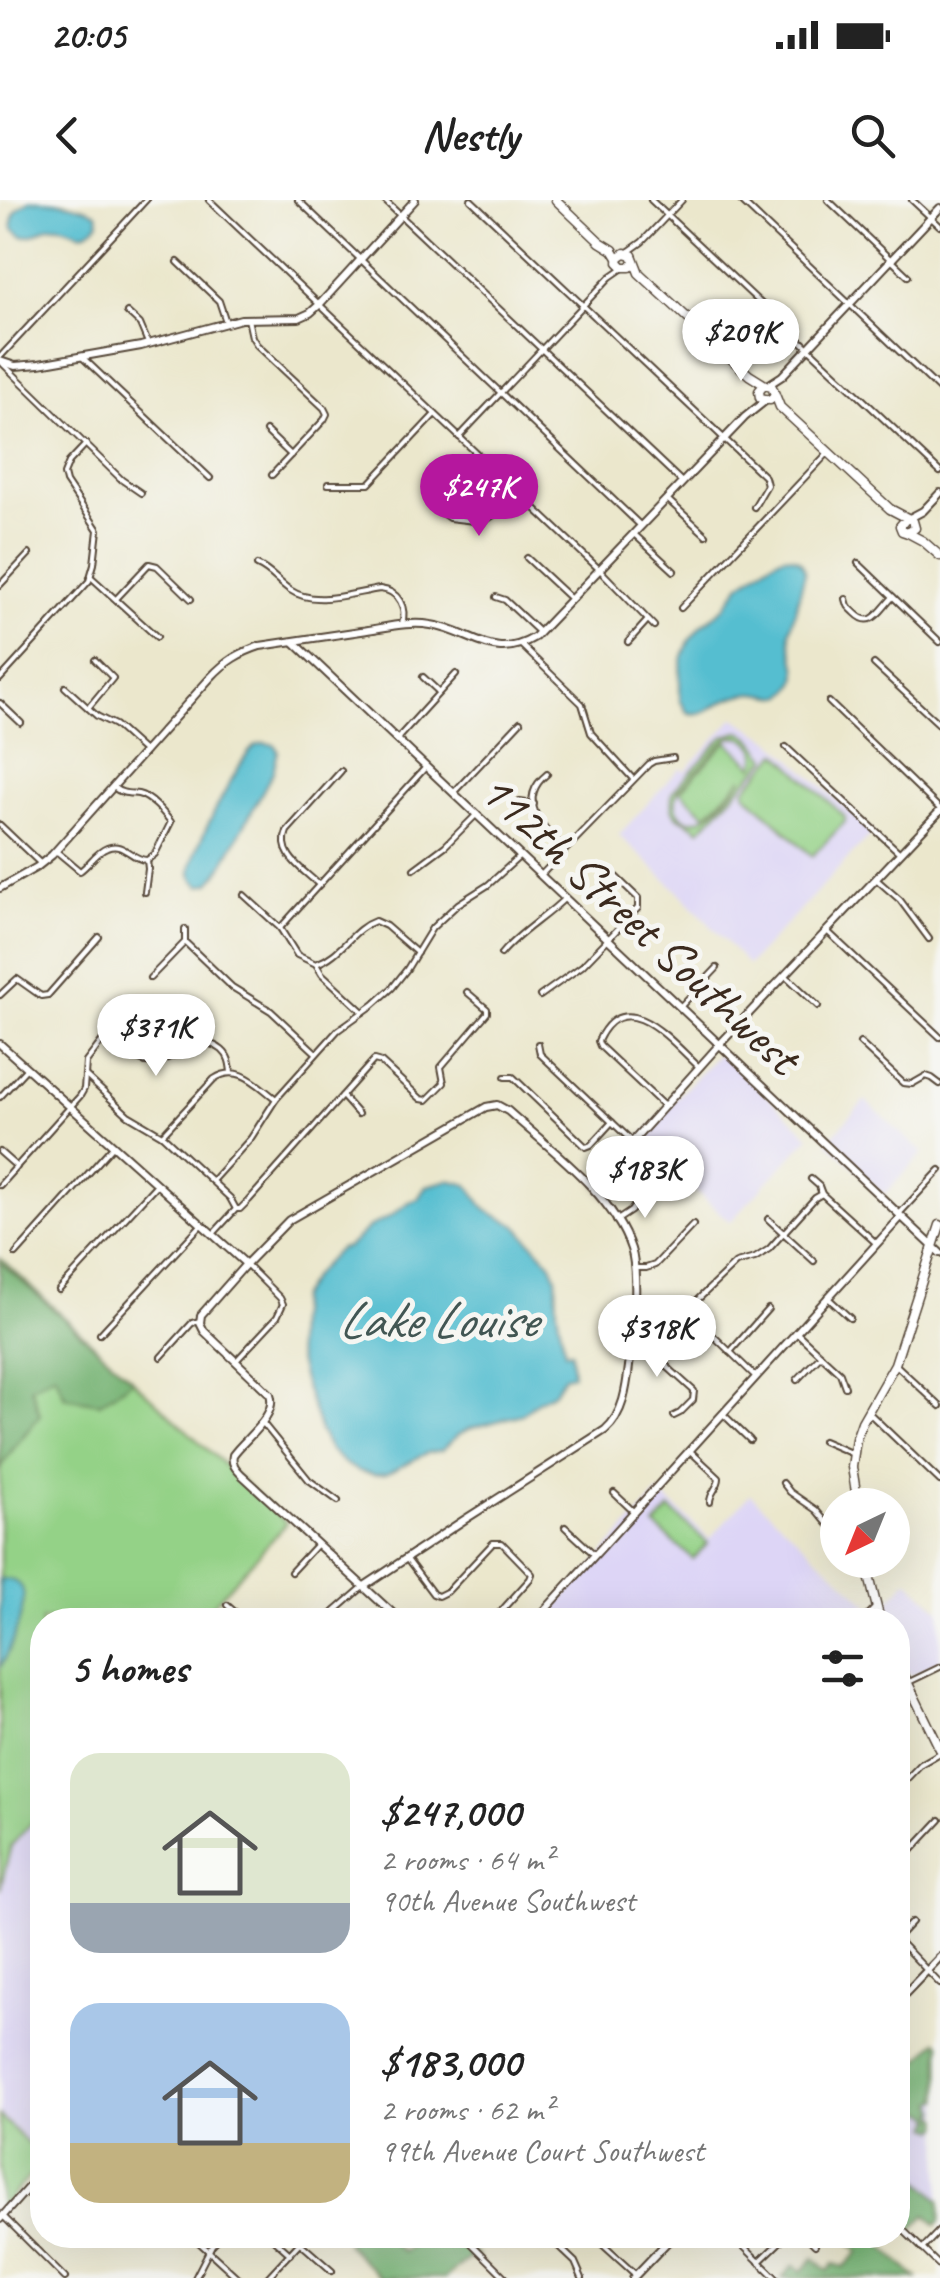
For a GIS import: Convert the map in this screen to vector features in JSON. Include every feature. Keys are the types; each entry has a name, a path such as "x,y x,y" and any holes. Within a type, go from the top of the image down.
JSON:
{"main road":[{"path":"560,200 744,377 766,393 940,556"},
{"path":"766,393 883,509 909,525"},
{"path":"855,1488 853,1454 860,1428 895,1364 936,1250 940,1225"},
{"path":"869,1578 875,1608"},
{"path":"910,1690 940,1751"}],"street":[{"path":"1,361 146,200"},
{"path":"209,200 600,570 654,626"},
{"path":"298,200 642,526"},
{"path":"384,200 682,482"},
{"path":"1,361 24,366 148,343 226,322 299,318 319,305 415,200"},
{"path":"471,200 767,481 754,508"},
{"path":"651,200 940,472"},
{"path":"459,437 682,200"},
{"path":"740,200 940,390"},
{"path":"828,200 908,276"},
{"path":"912,200 940,226"},
{"path":"0,888 56,851 228,661 242,652 402,625 438,626 493,647 520,644 540,633 940,208"},
{"path":"178,262 218,301 226,322"},
{"path":"127,312 140,324 148,343"},
{"path":"248,319 257,345 327,414 272,475"},
{"path":"82,357 210,478"},
{"path":"1,361 122,480 141,492"},
{"path":"328,484 370,484 435,414"},
{"path":"266,431 291,455"},
{"path":"0,678 90,577 98,542 97,527 64,474 86,444"},
{"path":"479,456 432,506 449,518 483,522 517,492"},
{"path":"681,608 826,456"},
{"path":"909,525 940,492"},
{"path":"667,499 706,536"},
{"path":"634,534 674,570"},
{"path":"2,580 29,554"},
{"path":"527,558 572,600"},
{"path":"858,563 940,642"},
{"path":"116,599 151,564 191,598"},
{"path":"257,565 308,598 388,590 403,605 402,625"},
{"path":"90,577 157,637"},
{"path":"496,597 505,600 540,633"},
{"path":"846,599 848,607 867,621 893,597"},
{"path":"628,642 648,620"},
{"path":"309,639 314,661"},
{"name":"112th Street Southwest","path":"293,642 936,1250"},
{"path":"520,644 582,704 591,733 633,779"},
{"path":"88,708 113,680 95,660"},
{"path":"874,664 940,725"},
{"path":"398,739 456,674"},
{"path":"424,677 440,692"},
{"path":"65,687 144,752"},
{"path":"592,1187 940,810 829,702"},
{"path":"0,704 20,723"},
{"path":"454,792 520,722"},
{"path":"786,747 900,854"},
{"path":"541,875 654,760 673,758"},
{"path":"280,928 426,766"},
{"path":"319,885 288,855 284,838 341,771"},
{"path":"547,774 538,782 534,794 536,814 542,826 566,849"},
{"path":"113,787 121,793 144,796 170,820 148,860 145,892"},
{"path":"520,802 534,804"},
{"path":"414,869 445,846 477,814"},
{"path":"0,824 41,864"},
{"path":"56,851 80,871 109,847 124,848 138,860 148,860"},
{"path":"212,1181 251,1138 276,1099 342,1026 392,988 436,924 520,855"},
{"path":"540,996 573,974 640,906 638,898 616,876"},
{"path":"876,878 900,900 930,939"},
{"path":"244,895 280,928 297,955 316,964 363,1013"},
{"path":"501,954 565,898"},
{"path":"316,964 331,958 368,923 378,921 417,953"},
{"path":"150,978 184,942 185,929"},
{"path":"827,931 940,1037"},
{"path":"0,995 17,979 40,996 48,995 100,938"},
{"path":"184,942 232,987 270,1011 317,1053"},
{"path":"680,1007 717,968"},
{"path":"786,975 818,1006"},
{"path":"213,1234 236,1209 244,1206 376,1059 423,1101 430,1098 444,1083 441,1067 486,1016 487,1011 467,992"},
{"path":"0,1186 84,1089 86,1062 128,1007"},
{"path":"664,1106 598,1041 606,1026 617,1017 648,1020 700,1067"},
{"path":"108,1033 132,1055 150,1062 194,1045 214,1045 228,1057 232,1072"},
{"path":"0,1044 280,1298 282,1307 277,1317 236,1361"},
{"path":"538,1044 540,1054 633,1142"},
{"path":"860,1044 903,1083 912,1084 926,1076 940,1084"},
{"path":"0,1098 27,1068"},
{"path":"162,1135 214,1079 232,1072 246,1076 276,1099"},
{"path":"84,1076 128,1115 162,1135 230,1198 236,1209"},
{"path":"505,1077 513,1077 584,1146 589,1146 612,1122"},
{"path":"342,1096 358,1114"},
{"path":"339,1608 364,1587 406,1558 609,1427 622,1400 632,1350 632,1249 592,1187 500,1106 490,1105 290,1220 203,1312 200,1321 204,1331 273,1398 271,1410 235,1451 234,1466 317,1544 364,1587 387,1608"},
{"path":"16,1254 113,1146"},
{"path":"0,1152 17,1167"},
{"path":"547,1608 940,1170"},
{"path":"811,1179 876,1243"},
{"path":"59,1290 158,1184"},
{"path":"616,1221 634,1208 644,1192"},
{"path":"756,1376 690,1310 736,1263 761,1254 822,1194"},
{"path":"768,1220 814,1261"},
{"path":"100,1334 202,1224"},
{"path":"634,1268 655,1265 693,1225"},
{"path":"827,1297 850,1318"},
{"path":"730,1352 768,1309"},
{"path":"161,1357 192,1323 200,1321"},
{"path":"796,1332 842,1374 845,1387"},
{"path":"632,1350 653,1353 692,1389 695,1396 674,1416"},
{"path":"797,1380 821,1355"},
{"path":"895,1364 940,1406"},
{"path":"868,1412 940,1480"},
{"path":"722,1414 750,1440"},
{"path":"262,1422 309,1480 338,1501"},
{"path":"823,1442 853,1454"},
{"path":"690,1450 720,1480 710,1502"},
{"path":"782,1483 820,1515"},
{"path":"614,1493 634,1512"},
{"path":"565,1527 595,1555"},
{"path":"406,1558 438,1596 448,1591 496,1542 502,1543 531,1573 504,1608"},
{"path":"291,1572 317,1544"},
{"path":"227,1605 230,1608"},
{"path":"910,1687 940,1667"},
{"path":"910,1776 940,1751"},
{"path":"910,1852 940,1820"},
{"path":"910,1952 940,1984"},
{"path":"910,1988 940,1957"},
{"path":"30,2185 1,2217 30,2245"},
{"path":"922,2250 940,2230"},
{"path":"910,2238 940,2266"},
{"path":"34,2248 65,2278"},
{"path":"204,2248 238,2278"},
{"path":"195,2278 210,2248"},
{"path":"283,2248 290,2254"},
{"path":"266,2278 295,2248"},
{"path":"306,2248 332,2271"},
{"path":"476,2248 506,2278"},
{"path":"561,2248 576,2262 582,2278"},
{"path":"605,2248 635,2277 659,2248"},
{"path":"745,2248 776,2278"},
{"path":"759,2262 773,2248"},
{"path":"762,2278 768,2271"}],"shaded area":[{"path":"734,718 771,740 873,832 748,965 619,835 680,768 685,771"},
{"path":"717,1055 723,1055 810,1136 730,1222 639,1139"},
{"path":"865,1100 923,1153 884,1195 827,1142"},
{"path":"659,1492 710,1539 750,1494 820,1559 820,1578 840,1578 868,1604 864,1608 555,1608"},
{"path":"908,1580 940,1610 940,1662 910,1676 910,1608 883,1608"},
{"path":"30,1804 30,2146 0,2116 0,1841"},
{"path":"940,2086 940,2200 910,2170 910,2107"}],"green space":[{"path":"744,734 768,758 700,830 674,813 673,791 723,737","holes":["738,737 749,741 755,749 754,766 727,741 680,791 706,815 743,778 714,810 706,816 697,820 688,820 677,808 678,791 726,740"]},
{"path":"778,753 845,817 845,822 812,856 745,793"},
{"path":"0,1258 287,1523 210,1608 30,1608 30,1825 11,1846 0,1890"},
{"path":"0,1262 133,1380 100,1403 65,1397 55,1374 31,1387 40,1415 0,1470"},
{"path":"670,1509 708,1543 693,1559 655,1526"},
{"path":"937,2041 940,2100 935,2102 935,2113 940,2125 937,2130 930,2127 934,2119 919,2109 912,2113 910,2070"},
{"path":"0,2116 30,2146 30,2176 0,2208"},
{"path":"910,2170 940,2200 940,2221 936,2225 926,2215 910,2232"},
{"path":"350,2248 398,2248 403,2252 407,2248 470,2248 478,2256 474,2260 470,2257 445,2278 381,2278"},
{"path":"855,2248 884,2248 919,2278 782,2278 794,2265 802,2271 814,2258 828,2271 834,2264 844,2267 859,2252"}],"water":[{"path":"31,200 81,207 97,213 99,222 82,233 53,226 22,236 13,229 12,219"},
{"path":"783,556 797,559 805,572 790,631 797,672 794,685 785,695 748,693 701,713 687,712 680,700 680,671 689,641 724,608 741,584"},
{"path":"275,745 278,751 273,772 219,872 210,883 200,886 193,879 192,863 206,830 245,758 255,746"},
{"name":"Lake Louise","path":"449,1180 468,1185 486,1210 517,1226 551,1264 556,1276 557,1311 565,1352 571,1351 573,1374 564,1376 554,1392 522,1414 469,1429 442,1450 427,1453 386,1474 358,1471 330,1450 320,1431 295,1348 299,1298 312,1277 339,1249 348,1247 371,1226 418,1199 426,1186"},
{"path":"0,1579 18,1583 23,1605 0,1667"}]}
